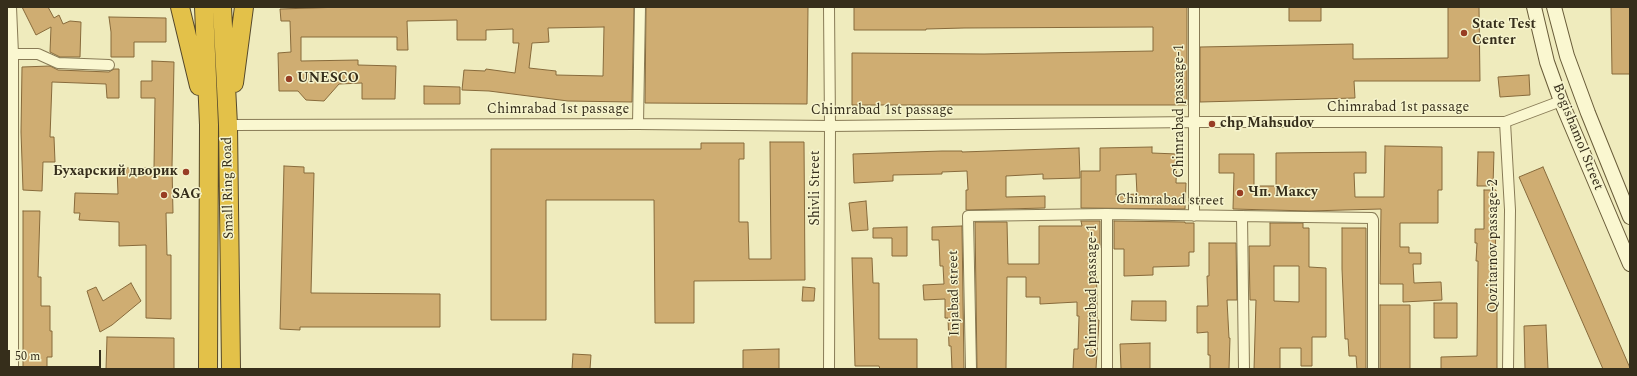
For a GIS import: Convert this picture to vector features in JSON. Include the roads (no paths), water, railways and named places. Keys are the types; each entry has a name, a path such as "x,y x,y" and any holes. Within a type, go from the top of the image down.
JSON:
{"highway":[{"path":"180,7 209,125"},
{"name":"Small Ring Road","path":"204,7 209,125 208,369"},
{"name":"Small Ring Road","path":"222,7 228,125 231,369"},
{"path":"228,125 244,7"}],"main road":[{"name":"Bogishamol Street","path":"1534,7 1545,55 1561,101 1630,264"},
{"name":"Bogishamol Street","path":"1554,7 1567,56 1588,113 1630,217"}],"street":[{"path":"11,7 10,40 13,54 13,369"},
{"path":"638,124 640,7"},
{"name":"Shivli Street","path":"829,7 829,369"},
{"name":"Chimrabad passage-1","path":"1194,7 1194,216"},
{"path":"13,54 38,54 58,63 109,65"},
{"path":"1505,122 1561,101"},
{"name":"Chimrabad 1st passage","path":"228,125 638,124 830,126 1194,122 1505,122"},
{"name":"Qozitarnov passage-2","path":"1505,122 1510,210 1508,369"},
{"name":"Chimrаbаd street","path":"968,216 1108,214 1372,218 1372,369"},
{"name":"Chimrаbаd passage-1","path":"1107,369 1108,214"},
{"name":"Injаbаd street","path":"968,216 971,369"},
{"path":"1242,216 1244,369"}],"place":[{"name":"State Test Center","path":"1464,33"},
{"name":"UNESCO","path":"289,79"},
{"name":"chp Mahsudov","path":"1212,124"},
{"name":"Бухарский дворик","path":"186,172"},
{"name":"Чп. Максу","path":"1240,193"},
{"name":"SAG","path":"164,195"}]}
